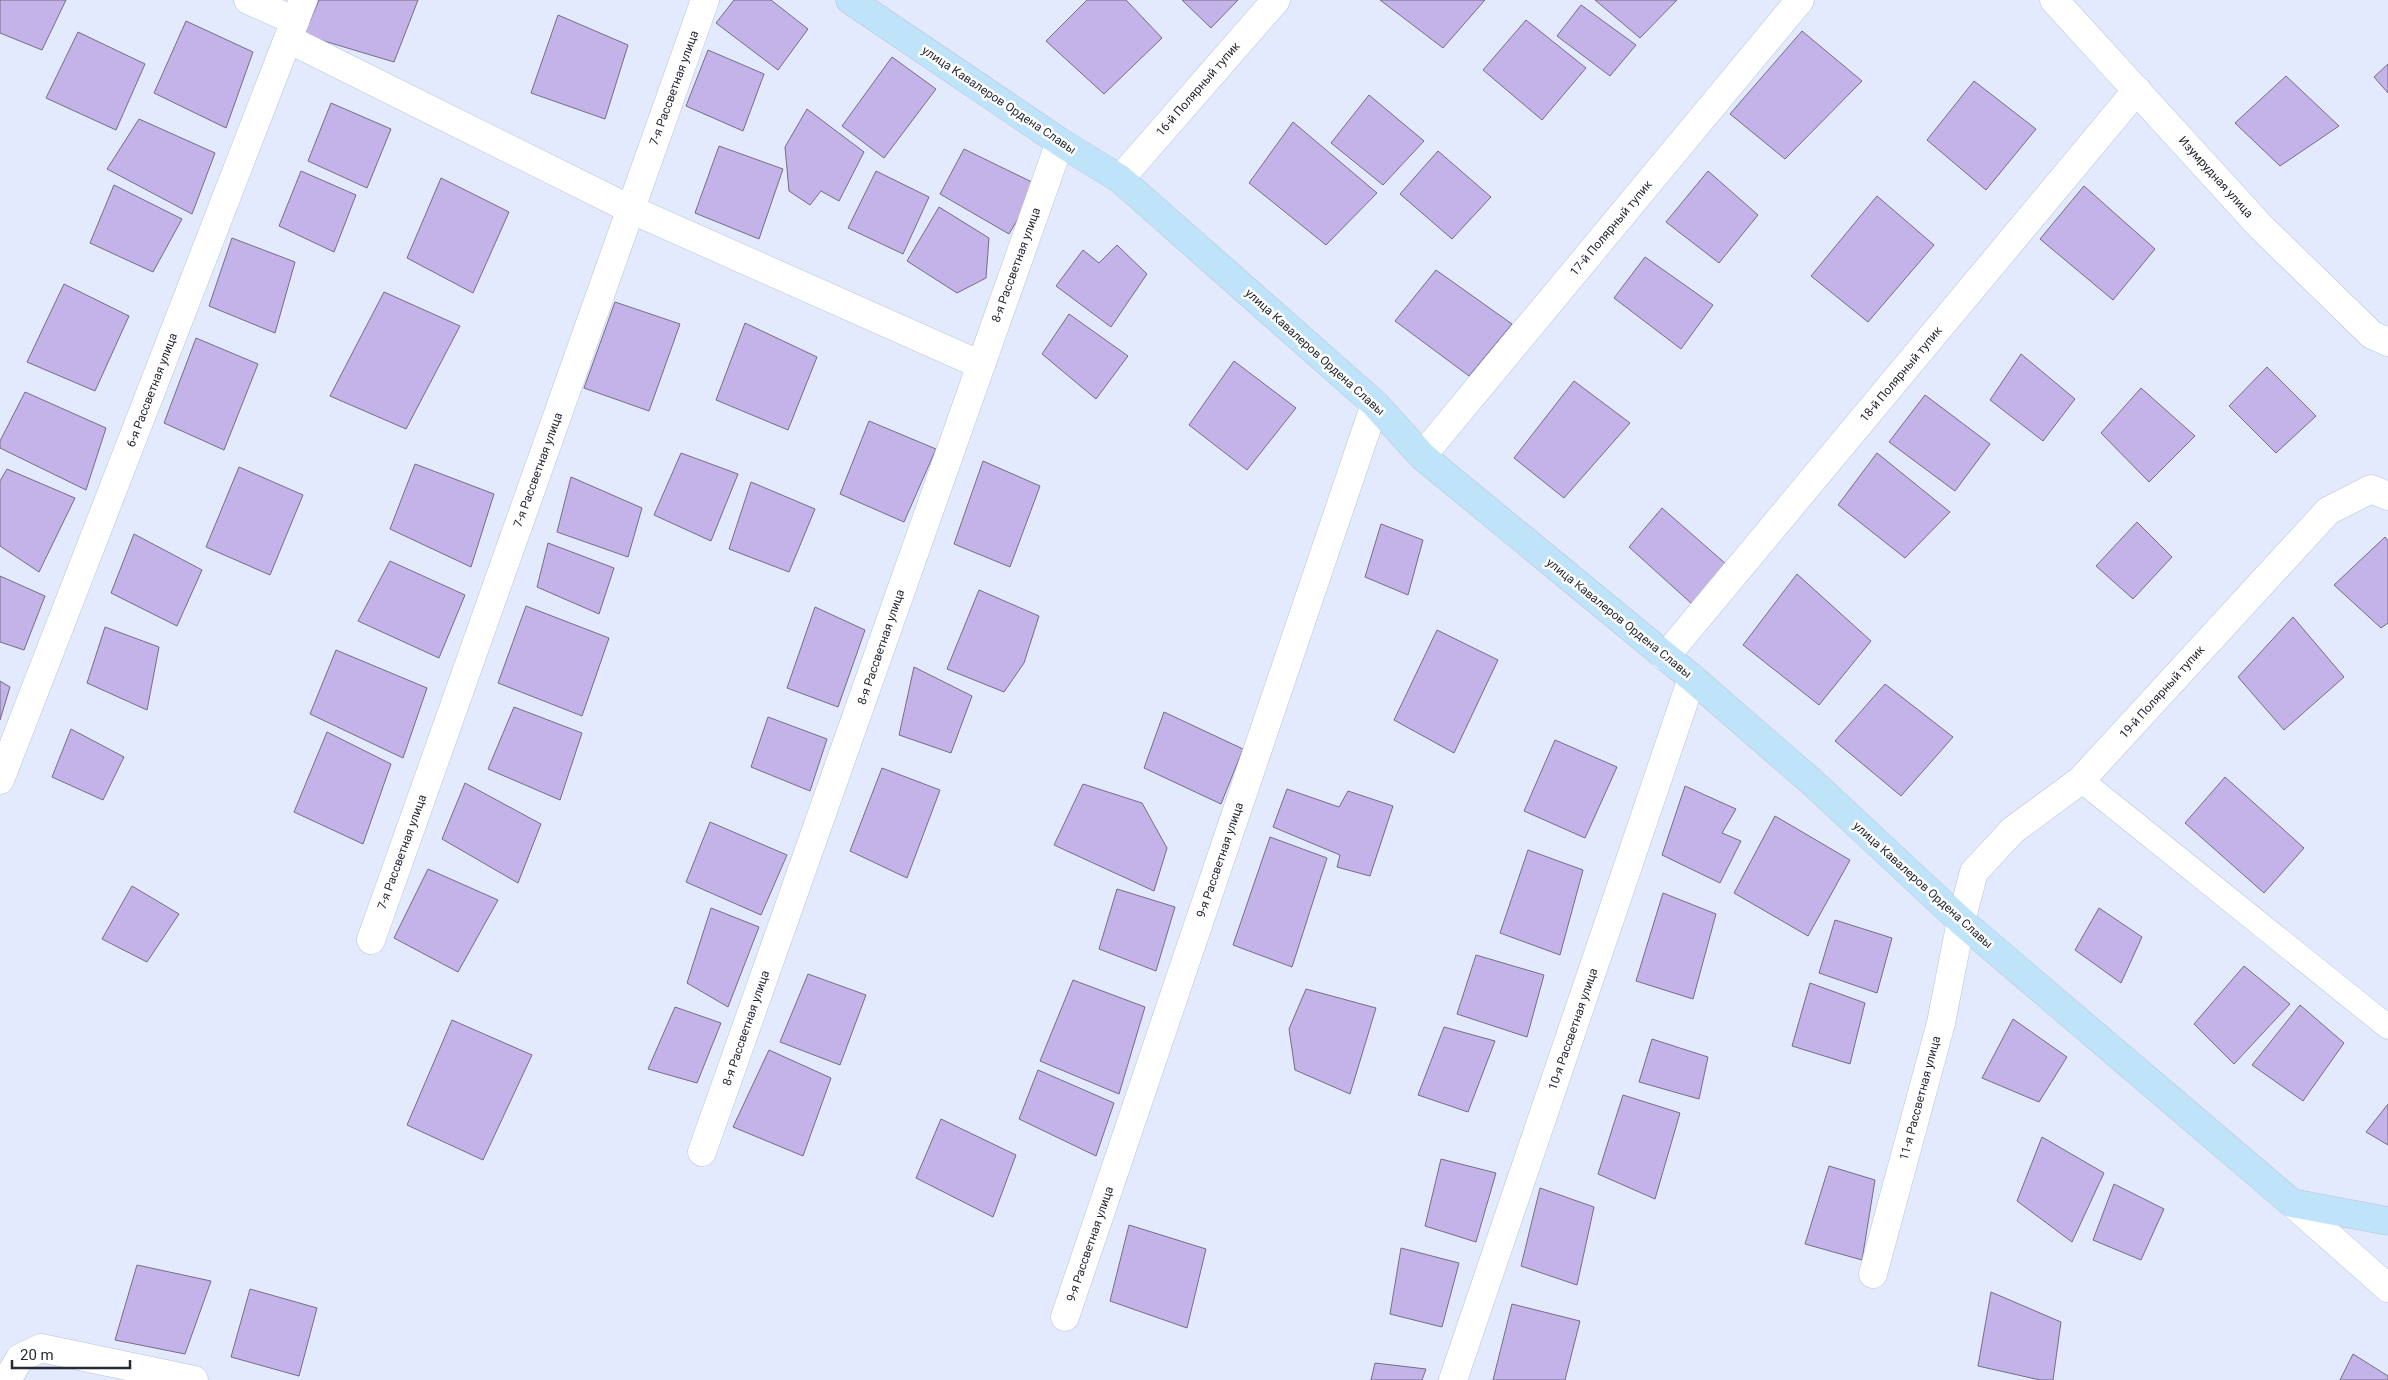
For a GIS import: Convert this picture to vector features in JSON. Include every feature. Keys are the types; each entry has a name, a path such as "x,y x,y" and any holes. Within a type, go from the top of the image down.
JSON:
{"street":[{"path":"248,0 295,20 630,209 981,365"},
{"name":"7-я Рассветная улица","path":"371,940 705,0"},
{"name":"улица Кавалеров Ордена Славы","path":"850,0 1060,142 1120,179 1375,404 1422,456 1692,678 1813,783 1961,921 2292,1203 2388,1221"},
{"name":"16-й Полярный тупик","path":"1120,179 1276,0"},
{"name":"17-й Полярный тупик","path":"1422,456 1800,0"},
{"name":"Изумрудная улица","path":"2054,0 2262,227 2316,283 2372,335 2388,342"},
{"name":"6-я Рассветная улица","path":"0,780 295,20"},
{"name":"18-й Полярный тупик","path":"1665,657 2137,90"},
{"name":"8-я Рассветная улица","path":"702,1152 1060,142"},
{"name":"9-я Рассветная улица","path":"1065,1316 1375,404"},
{"name":"19-й Полярный тупик","path":"1961,921 1974,872 2013,830 2081,780 2328,511 2371,489 2388,496"},
{"name":"10-я Рассветная улица","path":"1453,1380 1692,678"},
{"name":"11-я Рассветная улица","path":"1873,1274 1941,1023 1961,921"},
{"path":"2292,1203 2388,1288"},
{"path":"7,1380 20,1358 41,1348 194,1380"}],"lane":[{"path":"2081,780 2388,1027"}],"building":[{"path":"0,0 66,0 42,50 0,33"},
{"path":"319,0 418,0 394,62 304,35"},
{"path":"734,0 771,0 808,29 778,70 716,23"},
{"path":"1087,0 1126,0 1162,38 1104,94 1046,41"},
{"path":"1182,0 1238,0 1211,28"},
{"path":"1380,0 1485,0 1443,48"},
{"path":"1595,0 1677,0 1640,38"},
{"path":"1581,5 1636,45 1610,76 1557,36"},
{"path":"558,15 628,45 605,119 531,93"},
{"path":"1526,20 1586,68 1542,120 1483,70"},
{"path":"186,21 253,52 226,128 154,93"},
{"path":"1802,31 1862,81 1785,159 1730,114"},
{"path":"78,32 145,64 116,130 46,98"},
{"path":"708,50 764,74 743,131 686,106"},
{"path":"892,57 936,89 884,158 842,126"},
{"path":"2388,64 2388,93 2374,77"},
{"path":"2286,76 2339,126 2280,166 2235,123"},
{"path":"1974,81 2036,129 1986,190 1927,140"},
{"path":"1369,95 1424,141 1383,185 1331,143"},
{"path":"331,103 391,129 367,188 308,161"},
{"path":"807,109 864,152 839,201 821,191 810,205 789,191 785,147"},
{"path":"139,119 215,153 192,214 107,169"},
{"path":"1293,122 1377,193 1326,245 1249,183"},
{"path":"719,146 783,169 759,239 695,213"},
{"path":"964,149 1038,185 1009,234 940,194"},
{"path":"1438,151 1491,197 1452,239 1400,194"},
{"path":"301,171 356,195 334,252 279,226"},
{"path":"876,171 929,197 903,254 848,228"},
{"path":"1708,171 1758,215 1719,263 1666,222"},
{"path":"441,178 509,212 473,293 407,258"},
{"path":"114,185 182,219 153,272 90,243"},
{"path":"2084,186 2155,249 2113,300 2040,239"},
{"path":"1877,196 1934,245 1868,322 1811,276"},
{"path":"939,207 989,238 986,278 957,293 907,261"},
{"path":"232,238 295,262 275,333 209,306"},
{"path":"1117,245 1147,274 1111,327 1056,286 1083,250 1099,263"},
{"path":"1645,257 1713,305 1681,349 1614,298"},
{"path":"1436,270 1512,324 1469,376 1395,321"},
{"path":"64,284 129,316 95,391 27,362"},
{"path":"384,292 460,326 406,429 330,396"},
{"path":"615,302 680,324 649,411 584,388"},
{"path":"1069,314 1128,356 1096,399 1042,354"},
{"path":"745,323 817,357 788,430 716,400"},
{"path":"196,338 258,364 224,450 164,423"},
{"path":"2021,354 2075,399 2043,441 1990,400"},
{"path":"1234,361 1296,408 1247,470 1189,425"},
{"path":"2267,367 2316,416 2276,453 2229,406"},
{"path":"1574,381 1630,423 1564,498 1514,458"},
{"path":"2141,388 2195,436 2149,482 2101,433"},
{"path":"25,392 106,428 86,490 0,448 0,441"},
{"path":"1925,395 1990,444 1955,491 1889,442"},
{"path":"869,421 936,449 904,522 840,494"},
{"path":"681,453 738,474 711,541 654,515"},
{"path":"1877,453 1950,512 1905,558 1838,505"},
{"path":"983,461 1040,486 1010,567 954,544"},
{"path":"415,464 494,494 471,567 390,529"},
{"path":"239,467 303,495 270,575 206,547"},
{"path":"7,469 75,498 39,572 0,546 0,481"},
{"path":"571,477 642,508 628,557 557,532"},
{"path":"751,482 815,509 789,572 729,549"},
{"path":"1662,508 1726,564 1692,604 1629,547"},
{"path":"2137,522 2172,557 2133,599 2096,566"},
{"path":"1381,524 1423,540 1408,595 1365,577"},
{"path":"134,534 202,570 177,626 111,593"},
{"path":"2385,537 2388,541 2388,623 2381,628 2334,585"},
{"path":"548,543 614,568 599,614 537,587"},
{"path":"390,561 465,595 439,658 358,621"},
{"path":"1797,574 1871,641 1819,705 1743,645"},
{"path":"0,576 45,596 24,650 0,642"},
{"path":"979,590 1039,616 1024,663 1004,692 947,669"},
{"path":"526,606 609,638 582,716 498,683"},
{"path":"815,607 865,630 838,707 787,688"},
{"path":"2293,617 2344,677 2284,730 2238,677"},
{"path":"105,627 159,647 147,710 87,683"},
{"path":"1437,630 1498,660 1454,753 1394,720"},
{"path":"336,650 427,688 403,758 310,714"},
{"path":"914,667 972,696 951,753 899,735"},
{"path":"0,681 10,687 0,720"},
{"path":"1885,684 1953,737 1901,796 1835,741"},
{"path":"514,707 582,733 560,800 488,769"},
{"path":"1164,712 1243,749 1221,804 1144,768"},
{"path":"768,717 827,739 810,791 751,767"},
{"path":"71,729 124,757 103,800 52,777"},
{"path":"327,732 391,764 363,844 294,812"},
{"path":"1555,740 1617,767 1585,838 1524,811"},
{"path":"882,768 940,790 907,878 850,851"},
{"path":"2225,777 2304,848 2264,893 2185,823"},
{"path":"465,783 541,824 518,883 442,839"},
{"path":"1083,784 1142,803 1167,848 1154,891 1054,845"},
{"path":"1685,786 1736,809 1722,833 1741,841 1720,883 1662,855"},
{"path":"1287,789 1339,807 1348,791 1393,806 1370,876 1337,867 1340,855 1273,827"},
{"path":"1775,816 1850,860 1808,936 1734,893"},
{"path":"710,822 787,855 761,915 686,882"},
{"path":"1270,837 1327,858 1292,967 1233,945"},
{"path":"1528,850 1583,870 1560,955 1500,933"},
{"path":"428,869 498,900 458,972 394,938"},
{"path":"132,886 179,914 147,962 102,939"},
{"path":"1117,889 1175,907 1156,971 1099,949"},
{"path":"1663,893 1716,914 1693,999 1636,981"},
{"path":"711,908 759,927 728,1007 687,983"},
{"path":"2099,908 2142,937 2121,983 2075,950"},
{"path":"1835,920 1892,938 1877,993 1819,973"},
{"path":"1476,955 1544,975 1527,1037 1457,1014"},
{"path":"2244,966 2290,1004 2234,1064 2194,1024"},
{"path":"808,974 866,995 840,1065 780,1042"},
{"path":"1073,980 1145,1007 1119,1094 1040,1061"},
{"path":"1810,983 1865,1003 1850,1064 1792,1046"},
{"path":"1306,989 1376,1008 1350,1094 1295,1070 1289,1029"},
{"path":"2300,1005 2344,1043 2303,1101 2252,1065"},
{"path":"675,1007 721,1023 697,1083 648,1069"},
{"path":"2013,1019 2067,1057 2039,1102 1982,1078"},
{"path":"452,1020 532,1055 483,1160 407,1125"},
{"path":"1444,1027 1495,1041 1468,1112 1418,1095"},
{"path":"1652,1039 1708,1057 1699,1099 1639,1082"},
{"path":"769,1050 831,1078 803,1156 733,1127"},
{"path":"1038,1070 1114,1103 1096,1156 1019,1119"},
{"path":"1623,1095 1680,1113 1655,1199 1598,1174"},
{"path":"2388,1104 2388,1145 2366,1132"},
{"path":"941,1119 1016,1155 993,1217 916,1178"},
{"path":"2042,1137 2104,1173 2072,1242 2017,1201"},
{"path":"1441,1159 1496,1173 1476,1242 1425,1226"},
{"path":"1829,1166 1875,1180 1862,1260 1805,1244"},
{"path":"2114,1184 2164,1209 2141,1260 2093,1240"},
{"path":"1540,1188 1594,1207 1577,1285 1521,1266"},
{"path":"1129,1225 1206,1249 1187,1328 1110,1301"},
{"path":"1401,1248 1459,1263 1442,1327 1390,1314"},
{"path":"137,1265 211,1281 185,1354 115,1340"},
{"path":"250,1289 317,1308 299,1376 231,1357"},
{"path":"1991,1292 2061,1322 2053,1380 2040,1380 1978,1366"},
{"path":"1512,1304 1580,1321 1565,1380 1493,1380"},
{"path":"2353,1354 2388,1376 2388,1380 2340,1380"},
{"path":"1375,1363 1426,1369 1422,1380 1371,1380"}]}
